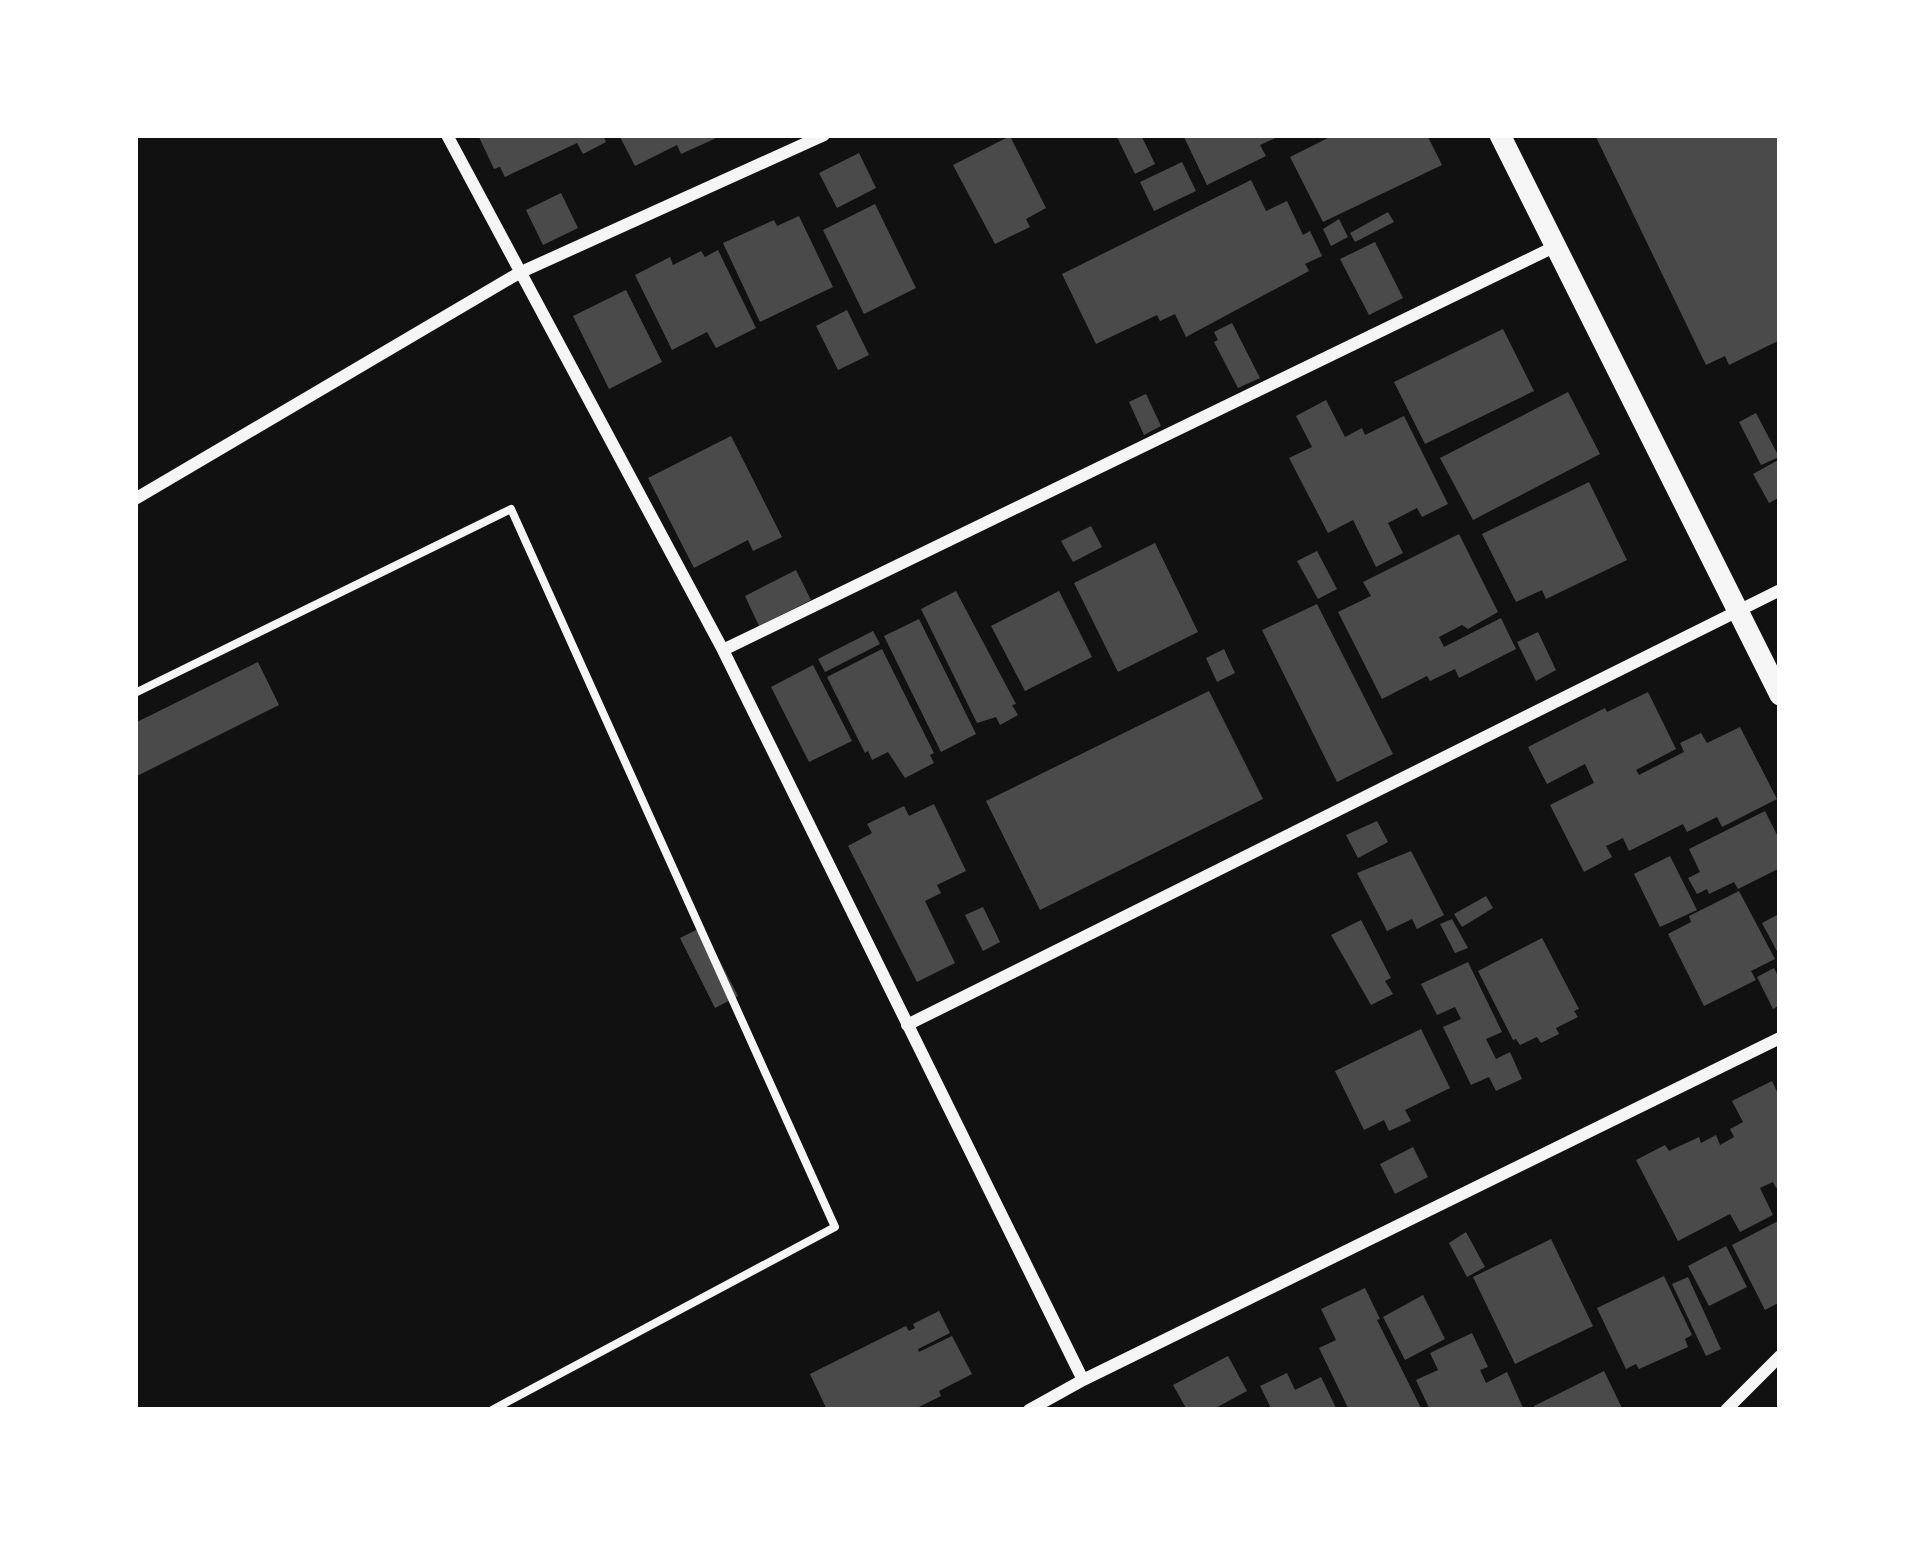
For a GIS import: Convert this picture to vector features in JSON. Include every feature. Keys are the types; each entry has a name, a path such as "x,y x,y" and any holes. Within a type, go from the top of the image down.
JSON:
{"street":[{"path":"447,135 722,650 1083,1380"},
{"path":"135,499 519,273 824,135"},
{"path":"1500,135 1780,695"},
{"path":"722,650 1554,247"},
{"path":"907,1024 1780,590"},
{"path":"1030,1410 1780,1038"},
{"path":"1726,1410 1780,1356"}],"path":[{"path":"135,693 511,509 835,1227 492,1410"}],"building":[{"path":"478,135 603,135 606,142 583,154 577,143 505,177 500,167 494,169"},
{"path":"619,135 723,135 681,154 677,145 635,166"},
{"path":"1116,135 1141,135 1155,164 1135,174"},
{"path":"1183,135 1282,135 1260,145 1266,156 1207,185"},
{"path":"1334,135 1427,135 1442,165 1323,222 1290,157"},
{"path":"1595,135 1780,135 1780,340 1729,365 1725,356 1706,365"},
{"path":"1010,136 1046,208 1026,219 1030,227 995,244 953,165"},
{"path":"859,153 876,188 837,208 819,173"},
{"path":"1182,162 1196,191 1154,211 1140,182"},
{"path":"1251,180 1266,211 1287,201 1303,235 1310,231 1322,256 1305,264 1309,271 1186,337 1175,314 1160,321 1157,315 1096,344 1062,274"},
{"path":"561,193 578,228 543,245 526,210"},
{"path":"875,204 916,288 864,314 823,230"},
{"path":"1388,212 1394,222 1355,242 1350,233"},
{"path":"799,216 833,287 760,322 723,243 774,220 777,226"},
{"path":"1339,219 1348,237 1331,246 1323,229"},
{"path":"1375,242 1403,298 1369,315 1340,259"},
{"path":"718,250 756,328 716,348 707,332 672,350 635,275 670,257 673,265 701,251 705,257"},
{"path":"626,290 662,362 609,389 573,316"},
{"path":"847,310 869,355 838,370 816,326"},
{"path":"1232,323 1260,378 1238,388 1214,342 1218,340 1214,332"},
{"path":"1503,329 1534,391 1425,444 1394,382"},
{"path":"1568,392 1600,454 1473,520 1440,458"},
{"path":"1146,394 1161,426 1144,435 1129,402"},
{"path":"1326,400 1345,437 1362,428 1365,435 1404,416 1448,504 1422,517 1417,508 1388,523 1403,553 1376,567 1353,520 1328,533 1289,458 1312,447 1296,416"},
{"path":"1756,413 1779,457 1761,465 1739,422"},
{"path":"731,436 782,537 753,551 748,540 694,568 648,478"},
{"path":"1780,459 1780,497 1769,503 1753,474"},
{"path":"1589,482 1627,560 1546,599 1542,590 1516,602 1482,534"},
{"path":"1091,526 1102,547 1073,562 1061,541"},
{"path":"1459,534 1498,612 1468,629 1462,625 1439,637 1444,647 1501,618 1516,649 1459,678 1455,669 1430,681 1427,676 1382,699 1338,612 1371,596 1363,582"},
{"path":"1155,543 1198,632 1118,672 1074,583"},
{"path":"1317,551 1337,589 1318,599 1297,561"},
{"path":"796,570 811,600 759,626 745,596"},
{"path":"956,591 1016,704 1012,705 1018,715 1000,725 996,717 977,723 921,609"},
{"path":"1059,591 1092,657 1025,691 991,626"},
{"path":"1317,604 1393,754 1337,782 1262,630"},
{"path":"919,619 976,734 941,752 884,636"},
{"path":"873,631 880,644 825,672 818,659"},
{"path":"1538,632 1556,670 1536,681 1517,642"},
{"path":"882,649 934,753 930,755 934,763 905,778 888,752 872,760 865,753 827,677"},
{"path":"1224,649 1235,673 1217,682 1206,658"},
{"path":"258,662 279,705 135,777 135,723"},
{"path":"813,665 852,741 809,762 771,687"},
{"path":"1209,691 1263,799 1040,910 986,801"},
{"path":"1648,692 1676,749 1636,770 1639,775 1684,752 1680,743 1701,733 1707,743 1740,727 1777,799 1722,827 1717,817 1687,832 1683,824 1629,851 1623,838 1606,846 1612,857 1584,872 1550,805 1594,783 1585,764 1547,784 1528,747"},
{"path":"934,804 966,871 937,885 941,893 925,901 955,963 917,982 848,846 872,833 867,824 904,806 909,816"},
{"path":"1765,811 1780,841 1780,868 1738,889 1734,882 1709,894 1707,889 1697,894 1688,878 1700,872 1689,849"},
{"path":"1377,821 1388,842 1358,858 1346,835"},
{"path":"1411,851 1444,915 1417,929 1412,919 1387,931 1357,873"},
{"path":"1670,856 1697,910 1660,927 1634,874"},
{"path":"1739,891 1775,959 1751,971 1756,980 1704,1006 1668,934 1691,922 1689,916"},
{"path":"1486,896 1493,908 1462,927 1454,914"},
{"path":"983,907 1000,942 983,951 965,915"},
{"path":"1777,915 1780,921 1780,957 1762,923"},
{"path":"1452,919 1468,948 1455,953 1440,924"},
{"path":"1361,920 1391,978 1385,981 1393,994 1371,1005 1331,935"},
{"path":"702,927 738,996 715,1008 680,938"},
{"path":"1542,938 1579,1009 1574,1011 1578,1017 1556,1028 1559,1034 1541,1043 1537,1037 1520,1045 1513,1040 1478,971"},
{"path":"1468,962 1502,1032 1486,1039 1496,1059 1510,1052 1522,1079 1496,1091 1489,1077 1471,1085 1443,1027 1461,1019 1455,1007 1437,1015 1421,984"},
{"path":"1774,968 1780,980 1780,1005 1773,1009 1757,977"},
{"path":"1421,1029 1450,1088 1405,1110 1411,1121 1389,1131 1384,1120 1364,1130 1335,1071"},
{"path":"1772,1081 1780,1098 1780,1186 1776,1188 1773,1182 1760,1188 1773,1215 1740,1232 1730,1214 1678,1241 1636,1160 1665,1145 1669,1151 1699,1137 1701,1143 1716,1135 1720,1145 1734,1137 1730,1129 1743,1122 1732,1101"},
{"path":"1413,1147 1428,1177 1395,1194 1380,1164"},
{"path":"1780,1220 1780,1302 1765,1310 1732,1245"},
{"path":"1466,1232 1485,1267 1467,1277 1449,1243"},
{"path":"1551,1239 1593,1326 1515,1364 1473,1277"},
{"path":"1726,1246 1747,1287 1709,1306 1688,1266"},
{"path":"1664,1276 1692,1335 1685,1339 1688,1347 1639,1369 1636,1364 1626,1369 1597,1308"},
{"path":"1688,1277 1721,1349 1706,1356 1672,1284"},
{"path":"1365,1288 1422,1410 1349,1410 1319,1348 1336,1340 1321,1309"},
{"path":"1423,1295 1445,1339 1405,1360 1383,1317"},
{"path":"939,1311 950,1333 919,1352 952,1336 972,1374 913,1410 827,1410 810,1374 906,1326 909,1331 915,1328 913,1324"},
{"path":"1472,1333 1488,1367 1480,1370 1486,1383 1507,1372 1524,1410 1430,1410 1416,1380 1438,1370 1430,1353"},
{"path":"1228,1356 1247,1391 1212,1410 1187,1410 1173,1385"},
{"path":"1604,1371 1623,1410 1535,1410 1534,1406"},
{"path":"1287,1373 1295,1390 1321,1377 1337,1410 1272,1410 1260,1386"}]}
